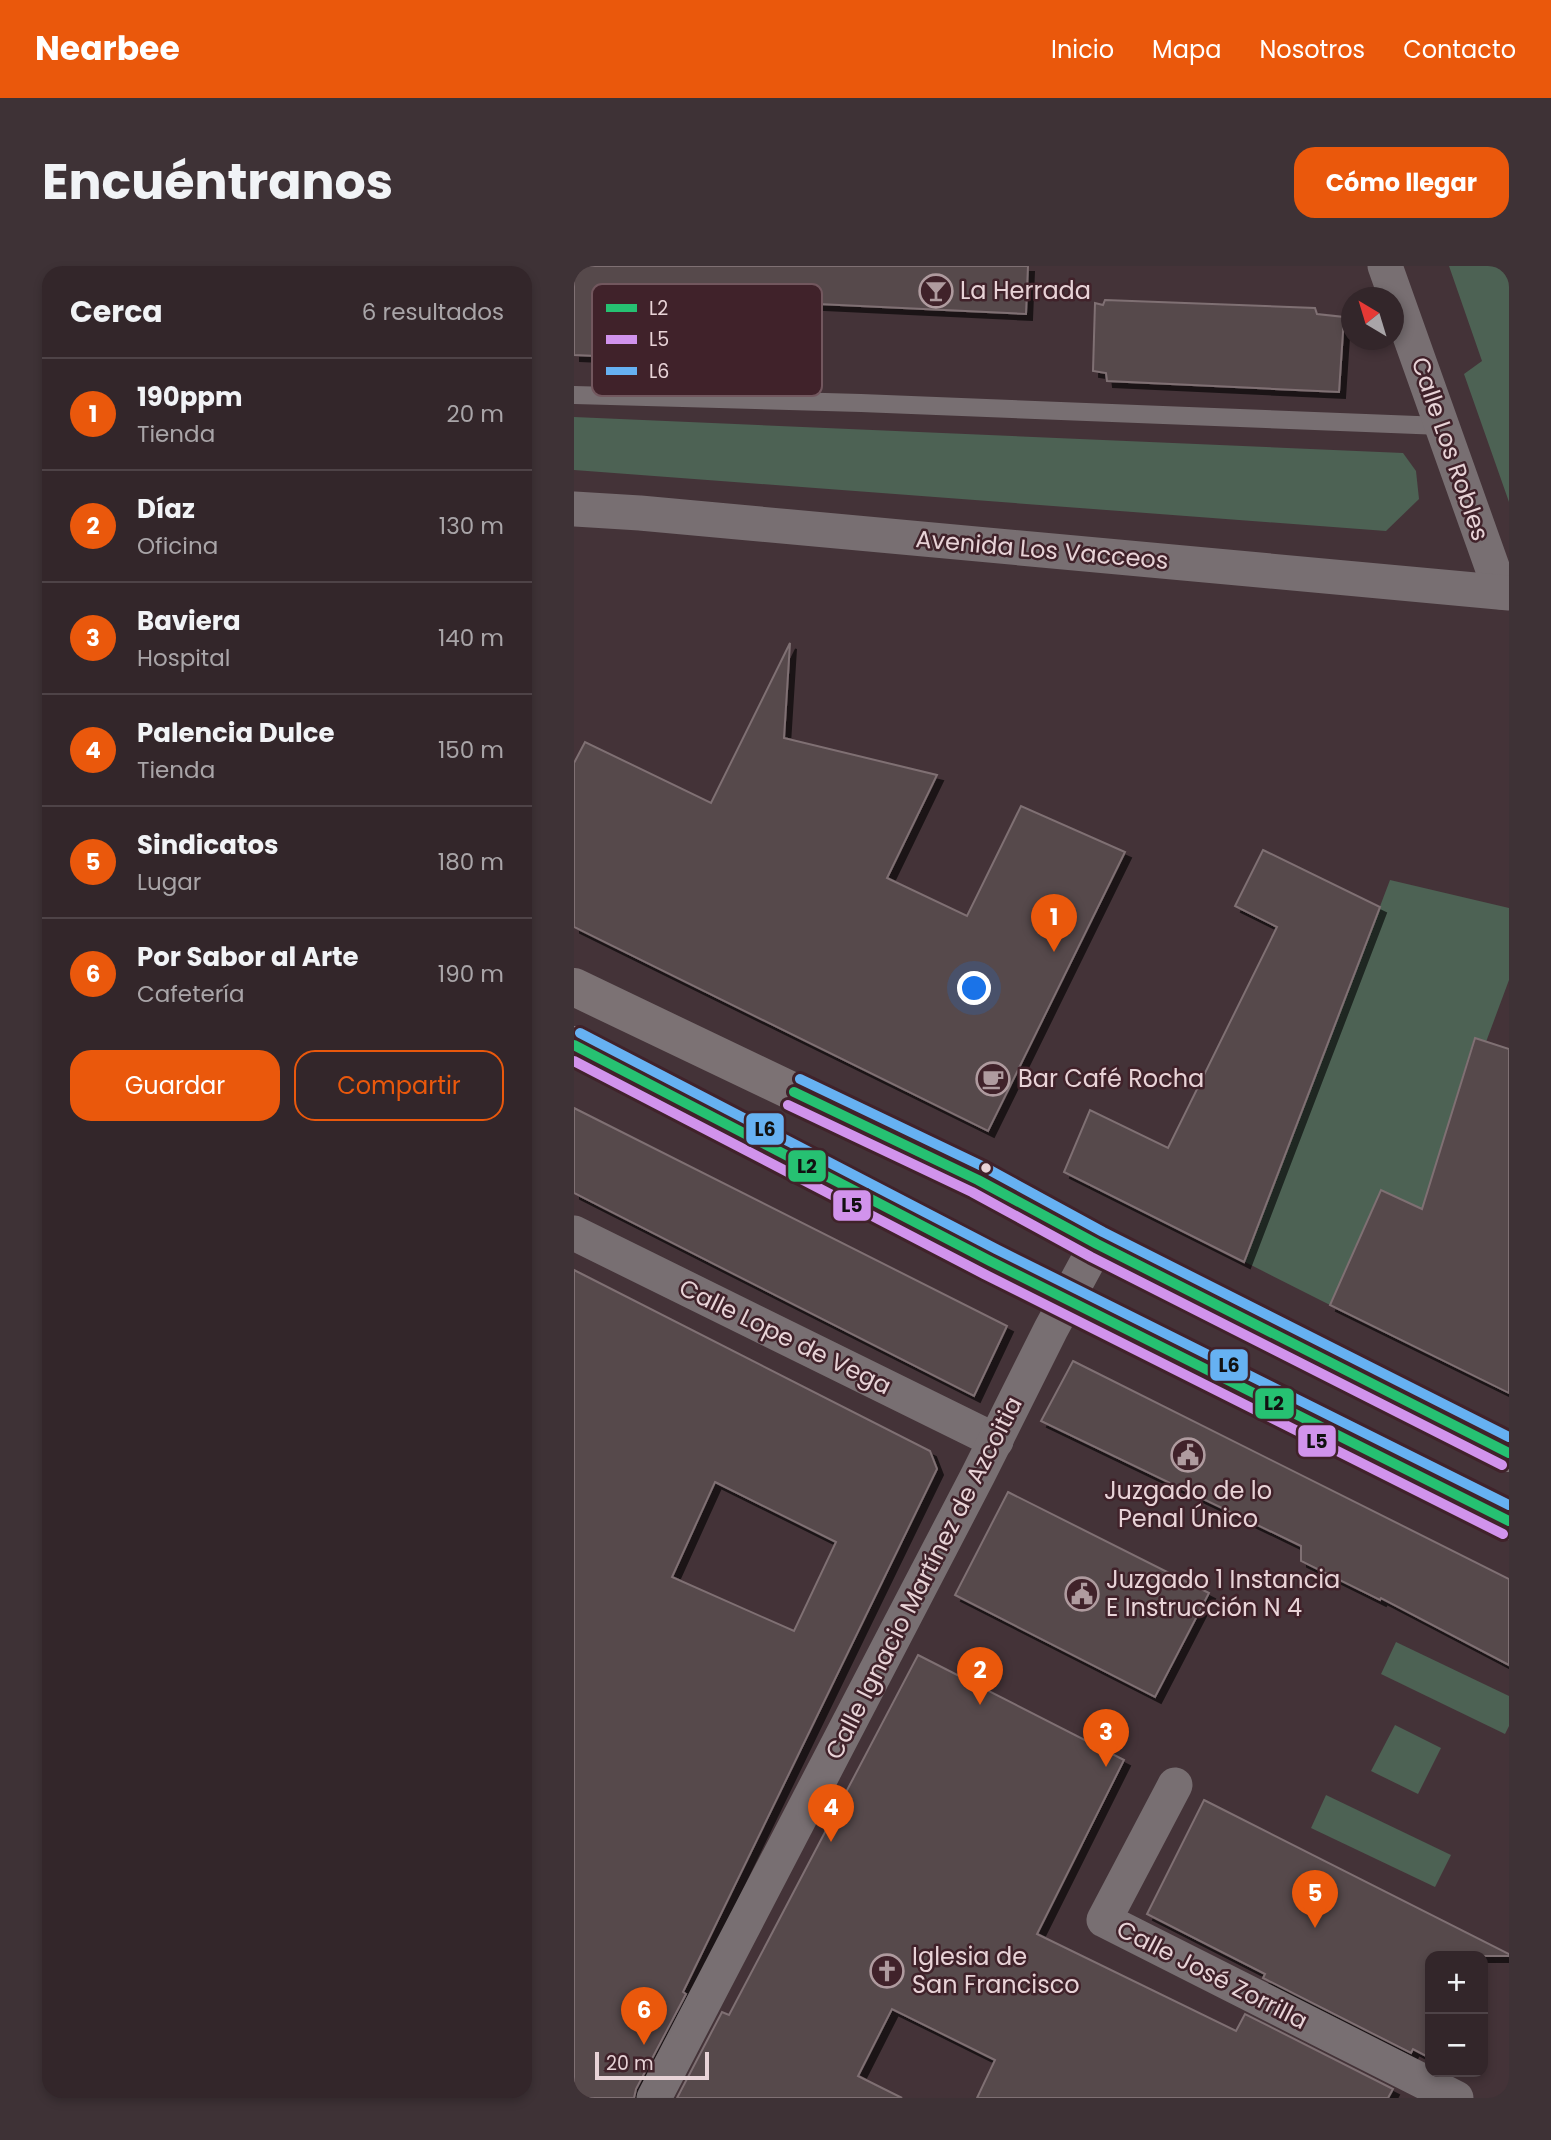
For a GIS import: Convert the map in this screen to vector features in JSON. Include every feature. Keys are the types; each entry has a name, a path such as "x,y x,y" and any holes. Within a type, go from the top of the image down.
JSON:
{"main road":[{"path":"574,987 978,1180 1097,1244 1509,1453"},
{"path":"574,1045 1067,1300 1509,1521"}],"street":[{"name":"Calle Los Robles","path":"1385,266 1505,592"},
{"name":"Avenida Los Vacceos","path":"574,509 666,515 1505,592"},
{"name":"Calle Lope de Vega","path":"574,1233 996,1441"},
{"name":"Calle Ignacio Martínez de Azcoitia","path":"654,2098 1097,1244"},
{"name":"Calle José Zorrilla","path":"1175,1785 1104,1920 1456,2098"}],"lane":[{"path":"574,395 592,396"},
{"path":"610,396 1442,426"}],"green space":[{"path":"1449,266 1509,266 1509,502 1464,374 1482,361"},
{"path":"574,417 1403,453 1416,471 1419,499 1386,531 574,470"},
{"path":"1390,880 1509,908 1509,980 1486,1042 1474,1039 1422,1209 1381,1190 1330,1305 1245,1262"},
{"path":"1396,1642 1509,1696 1509,1726 1505,1734 1381,1674"},
{"path":"1395,1725 1441,1748 1418,1794 1371,1771"},
{"path":"1326,1795 1451,1855 1435,1887 1311,1828"}],"building":[{"path":"574,266 1028,266 1026,314 822,304 822,284 592,284 592,356 574,355"},
{"path":"1105,300 1315,308 1317,314 1341,317 1339,392 1107,381 1106,373 1093,371 1095,303 1103,305"},
{"path":"790,643 784,738 937,775 887,878 967,916 1021,806 1125,852 988,1131 574,927 574,763 585,742 711,803"},
{"path":"1263,850 1380,907 1244,1262 1064,1172 1090,1110 1168,1148 1277,927 1235,906"},
{"path":"1475,1038 1509,1049 1509,1393 1330,1305 1381,1190 1422,1209"},
{"path":"574,1108 1007,1326 974,1396 574,1193"},
{"path":"574,1270 930,1451 937,1469 683,1992 686,1994 636,2089 634,2098 574,2098","holes":["715,1482 836,1542 794,1631 672,1577"]},
{"path":"1073,1361 1509,1579 1509,1665 1381,1598 1380,1600 1301,1561 1301,1546 1041,1421"},
{"name":"Juzgado 1 Instancia E Instrucción N 4","path":"1008,1492 1209,1593 1155,1697 955,1595"},
{"path":"918,1655 1124,1760 1037,1934 1236,2031 1245,2014 1393,2089 1388,2098 977,2098 995,2060 892,2009 858,2076 902,2098 677,2098 722,2012 729,2015"},
{"path":"1204,1800 1509,1956 1488,1956 1488,1951 1425,1951 1425,2055 1413,2049 1411,2053 1263,1978 1265,1974 1147,1914"}],"transit line":[{"name":"L6","path":"580,1033 996,1249 1509,1505"},
{"name":"L2","path":"574,1045 990,1261 1509,1521"},
{"name":"L5","path":"574,1061 984,1274 1503,1534"},
{"name":"L6","path":"800,1079 984,1167 1103,1232 1509,1437"},
{"name":"L2","path":"794,1092 978,1180 1097,1244 1509,1453"},
{"name":"L5","path":"788,1105 972,1192 1091,1257 1502,1465"}],"place":[{"name":"La Herrada","path":"936,291"},
{"name":"190ppm","path":"1054,952"},
{"name":"Bar Café Rocha","path":"993,1079"},
{"name":"Juzgado de lo Penal Único","path":"1188,1455"},
{"name":"Juzgado 1 Instancia E Instrucción N 4","path":"1082,1594"},
{"name":"Díaz","path":"980,1705"},
{"name":"Baviera","path":"1106,1767"},
{"name":"Palencia Dulce","path":"831,1842"},
{"name":"Sindicatos","path":"1315,1928"},
{"name":"Iglesia de San Francisco","path":"887,1971"},
{"name":"Por Sabor al Arte","path":"644,2045"}]}
